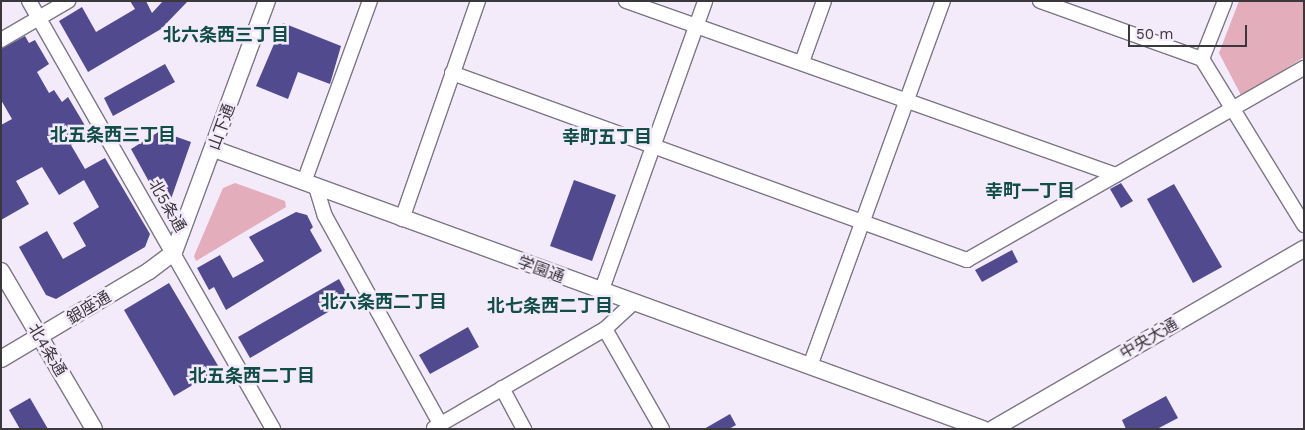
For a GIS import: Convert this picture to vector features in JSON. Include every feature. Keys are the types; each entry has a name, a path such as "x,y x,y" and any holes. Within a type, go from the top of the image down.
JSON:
{"street":[{"name":"北5条通","path":"30,1 274,429"},
{"path":"1,40 68,1"},
{"name":"山下通","path":"174,252 214,149 267,1"},
{"path":"370,1 310,185 437,427 605,329 632,304"},
{"path":"402,219 478,1"},
{"path":"626,1 908,98 1116,175"},
{"path":"601,292 652,146 706,1"},
{"path":"802,62 824,1"},
{"path":"810,366 943,1"},
{"path":"1040,1 1202,60 1235,109 1304,226"},
{"path":"1202,60 1225,1"},
{"path":"452,73 966,260 1235,109 1304,68"},
{"name":"学園通","path":"214,149 632,304 983,429"},
{"name":"中央大通","path":"993,429 1304,249"},
{"name":"銀座通","path":"1,359 149,271 174,252"},
{"name":"北4条通","path":"1,271 94,429"},
{"path":"605,329 662,429"},
{"path":"502,388 524,429"}],"shaded area":[{"path":"1239,1 1304,1 1304,57 1242,97 1219,53"},
{"path":"235,183 285,201 286,207 196,261 194,256 223,188"}],"building":[{"path":"130,1 146,1 152,13 163,1 188,1 161,29 88,72 59,21 82,7 96,32 135,9"},
{"path":"283,23 341,46 330,84 298,72 288,99 256,86"},
{"path":"25,36 29,43 35,40 49,64 37,72 49,93 54,90 62,102 68,97 90,134 71,145 85,169 105,158 150,234 145,247 56,299 46,295 19,247 47,231 63,259 86,246 73,223 99,207 84,180 59,195 42,167 16,181 29,204 1,220 1,125 12,119 1,100 1,49"},
{"path":"165,64 175,82 113,116 104,98"},
{"path":"160,131 191,142 171,199 159,200 131,149"},
{"path":"574,180 616,195 592,261 550,246"},
{"path":"1121,183 1133,201 1121,208 1110,189"},
{"path":"1174,184 1222,267 1193,283 1147,199"},
{"path":"296,212 307,215 313,227 310,230 322,251 226,310 214,287 209,290 197,268 220,255 233,278 264,261 249,237"},
{"path":"1012,250 1018,262 982,282 975,270"},
{"path":"339,279 350,299 250,358 238,337"},
{"path":"169,283 220,369 174,396 124,310"},
{"path":"468,327 479,347 430,374 419,355"},
{"path":"1166,396 1178,418 1157,429 1126,429 1122,420"},
{"path":"30,398 48,429 20,429 9,410"},
{"path":"730,414 736,425 729,429 704,429"}],"district":[{"name":"北六条西三丁目","path":"226,35"},
{"name":"北五条西三丁目","path":"113,135"},
{"name":"幸町五丁目","path":"607,137"},
{"name":"幸町一丁目","path":"1030,191"},
{"name":"北六条西二丁目","path":"384,302"},
{"name":"北七条西二丁目","path":"550,306"},
{"name":"北五条西二丁目","path":"252,376"}]}
